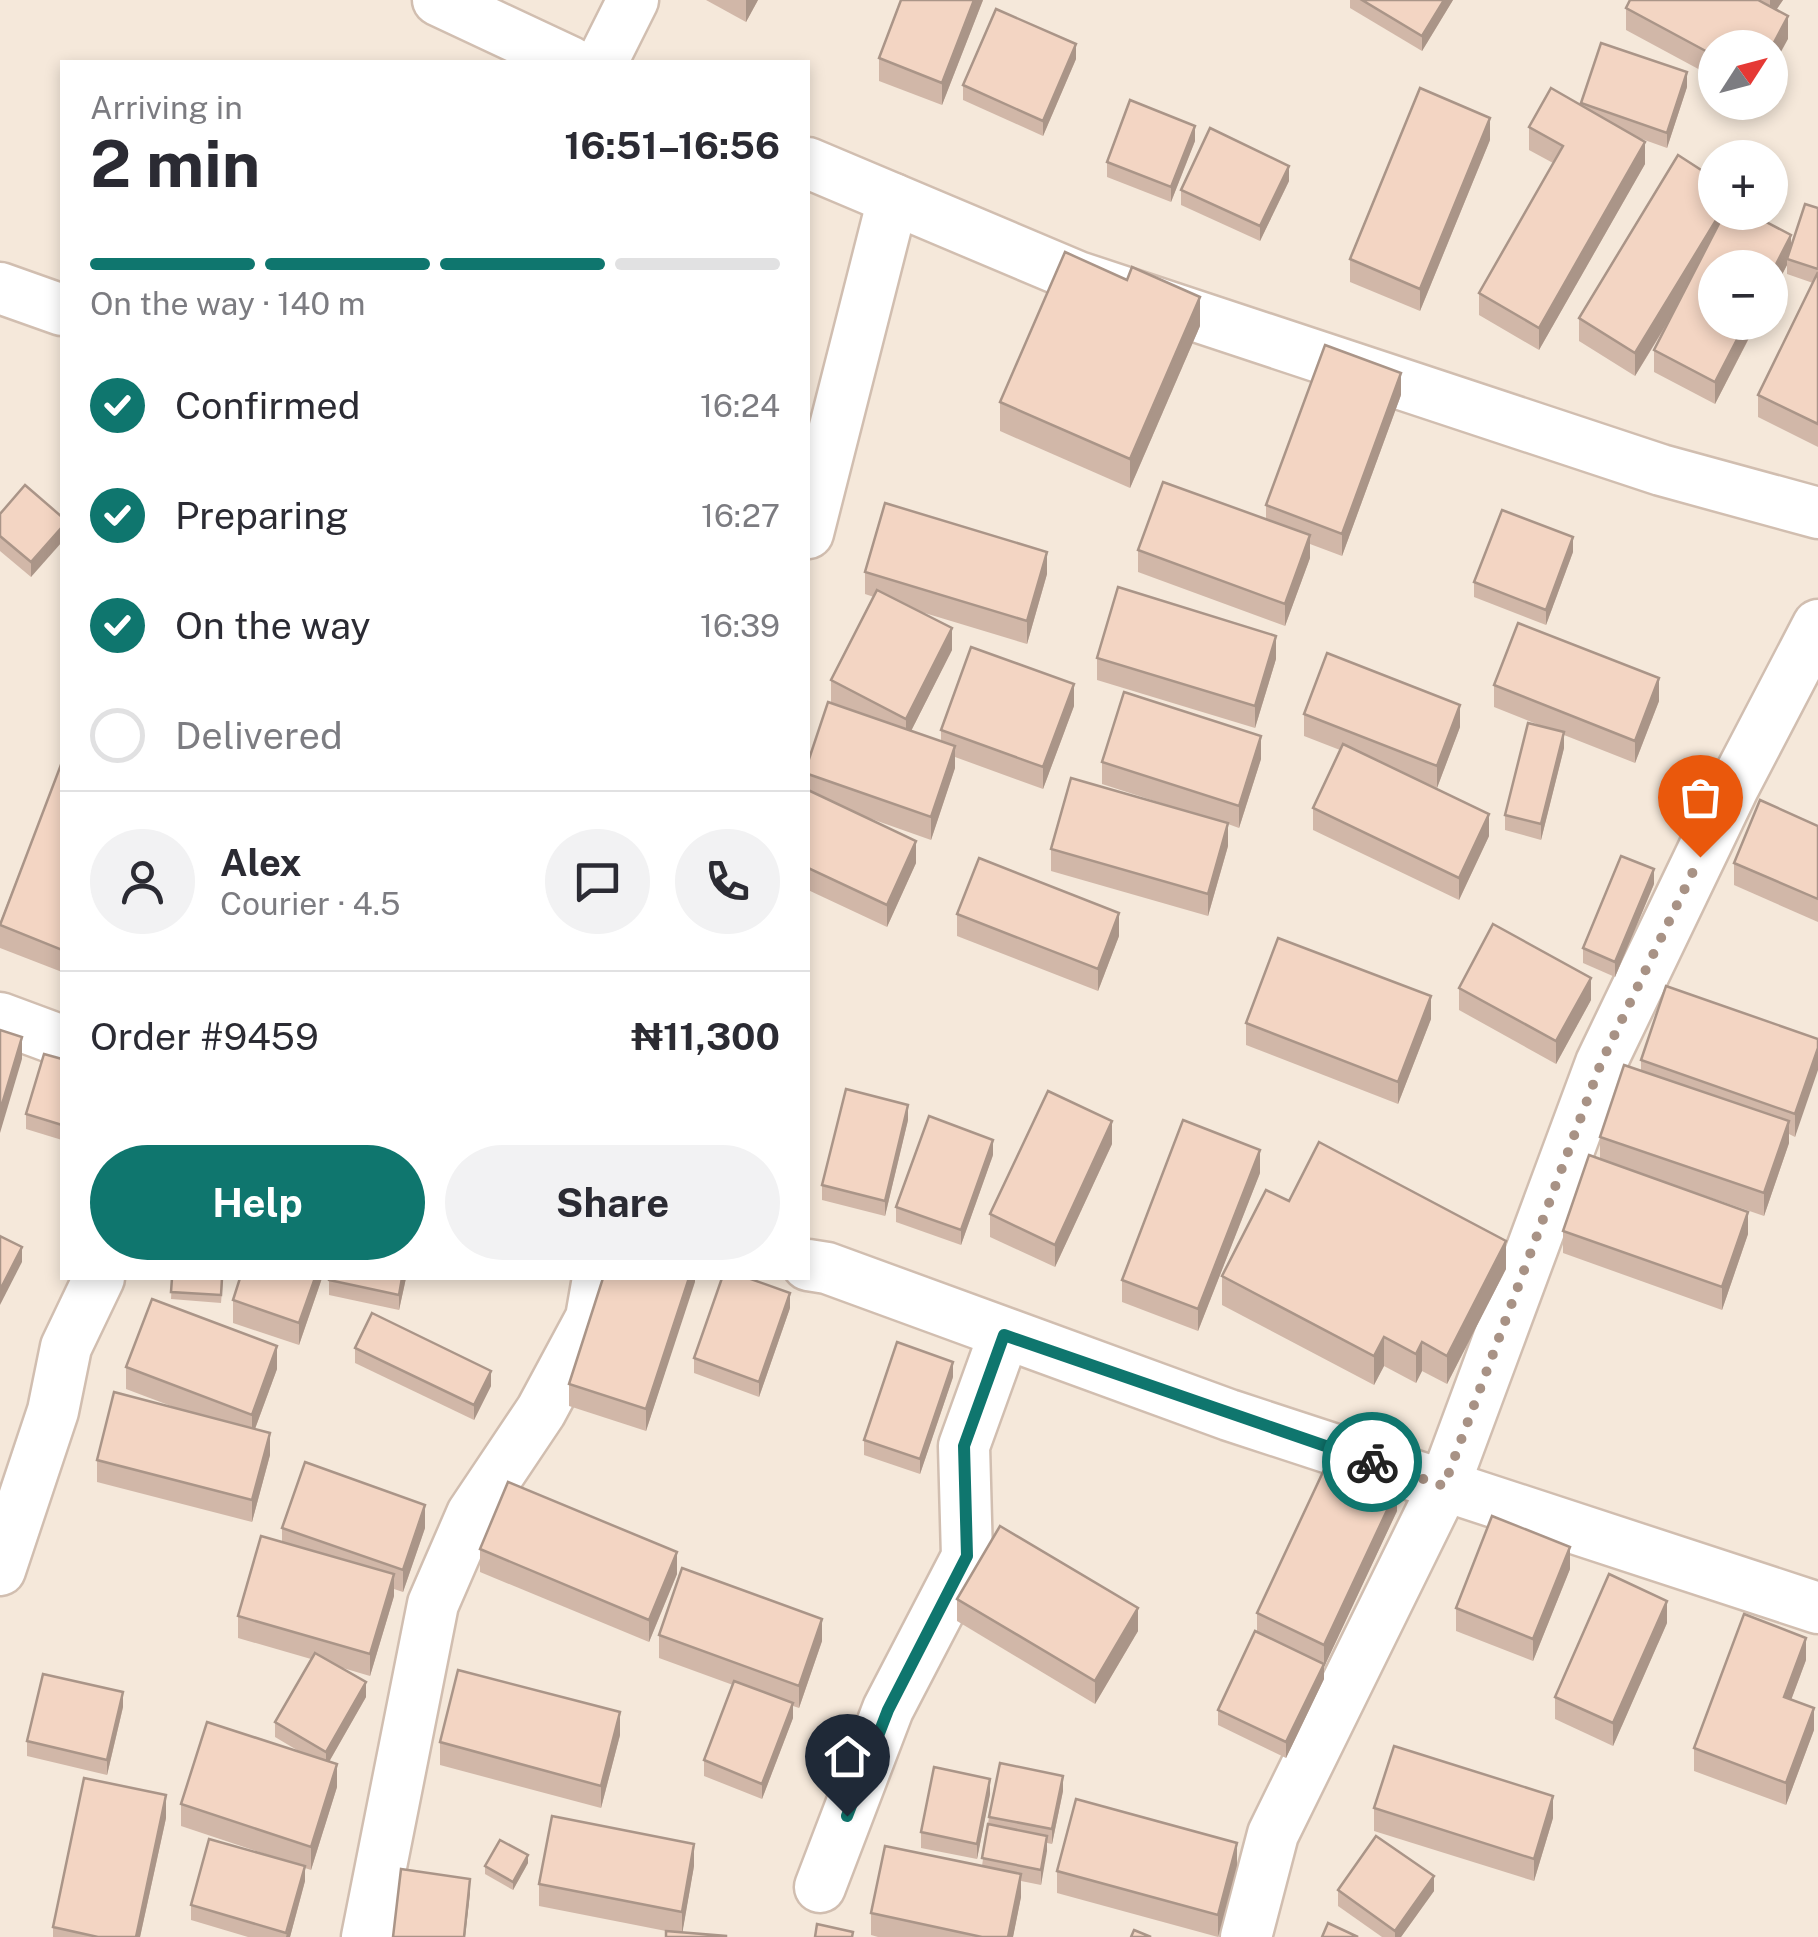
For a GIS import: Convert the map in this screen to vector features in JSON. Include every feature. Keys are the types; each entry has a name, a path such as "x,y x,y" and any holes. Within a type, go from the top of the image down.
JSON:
{"street":[{"path":"438,0 566,60"},
{"path":"603,60 633,0"},
{"path":"810,164 1096,283 1661,470 1818,513"},
{"path":"810,525 894,199"},
{"path":"0,288 60,309"},
{"path":"1246,1937 1273,1834 1444,1486 1601,1063 1732,788 1818,625"},
{"path":"0,1018 60,1040"},
{"path":"810,1265 827,1268 1229,1415 1818,1608"},
{"path":"0,1570 53,1411 66,1348 98,1280"},
{"path":"368,1937 432,1604 472,1514 541,1411 590,1318 598,1280"},
{"path":"820,1887 888,1710 967,1556 964,1446 1004,1335"}],"shaded area":[{"path":"0,0 1818,0 1818,1937 0,1937"}],"building":[{"path":"901,0 974,0 942,83 879,58"},
{"path":"1362,0 1444,0 1422,36"},
{"path":"1630,0 1758,0 1788,16 1781,30 1698,30 1698,47 1626,8"},
{"path":"996,9 1076,44 1043,121 963,85"},
{"path":"1601,43 1687,72 1667,133 1581,103"},
{"path":"1420,88 1490,118 1420,289 1350,259"},
{"path":"1551,88 1645,142 1539,328 1479,293 1563,146 1529,127"},
{"path":"1130,100 1195,126 1171,187 1107,162"},
{"path":"1210,128 1289,166 1260,226 1181,190"},
{"path":"1678,155 1698,168 1698,230 1710,230 1635,353 1579,318"},
{"path":"1805,204 1818,208 1818,269 1788,259"},
{"path":"1716,230 1781,230 1791,235 1783,250 1705,250"},
{"path":"1065,252 1127,280 1132,267 1200,297 1130,459 1000,402"},
{"path":"1698,264 1698,340 1737,340 1715,382 1654,350"},
{"path":"1818,272 1818,424 1758,395"},
{"path":"1325,345 1401,373 1342,534 1266,505"},
{"path":"1163,482 1310,535 1285,604 1138,550"},
{"path":"25,485 60,515 60,529 31,562 0,536 0,514"},
{"path":"885,503 1047,552 1027,621 865,572"},
{"path":"1502,510 1573,537 1546,610 1474,582"},
{"path":"1118,587 1276,636 1255,706 1097,658"},
{"path":"877,590 952,628 906,719 831,680"},
{"path":"1518,623 1659,678 1635,741 1494,685"},
{"path":"971,647 1074,684 1043,767 941,730"},
{"path":"1327,653 1460,705 1437,766 1304,714"},
{"path":"1124,692 1261,736 1239,806 1102,762"},
{"path":"828,702 955,746 931,817 810,775 810,756"},
{"path":"1528,723 1564,732 1541,824 1505,815"},
{"path":"1343,744 1489,814 1459,878 1313,808"},
{"path":"60,767 60,949 0,925"},
{"path":"1071,778 1228,823 1208,894 1051,849"},
{"path":"810,791 916,841 887,905 810,869"},
{"path":"1760,800 1818,826 1818,899 1734,863"},
{"path":"1621,856 1654,869 1615,962 1583,948"},
{"path":"979,858 1119,913 1098,969 957,914"},
{"path":"1493,924 1591,978 1556,1041 1459,988"},
{"path":"1278,938 1431,996 1398,1082 1246,1023"},
{"path":"1666,986 1818,1039 1795,1114 1641,1060"},
{"path":"0,1030 22,1037 0,1111"},
{"path":"44,1054 60,1058 60,1124 26,1114"},
{"path":"1624,1065 1789,1121 1764,1193 1600,1137"},
{"path":"846,1089 908,1105 885,1201 822,1185"},
{"path":"1048,1091 1112,1121 1055,1245 990,1214"},
{"path":"929,1116 993,1140 961,1230 896,1207"},
{"path":"1183,1120 1260,1150 1198,1309 1122,1280"},
{"path":"1319,1142 1506,1241 1447,1356 1422,1342 1416,1354 1384,1337 1374,1356 1222,1276 1266,1190 1289,1201"},
{"path":"1589,1155 1748,1212 1722,1287 1563,1231"},
{"path":"0,1236 22,1247 0,1290"},
{"path":"172,1280 222,1280 221,1295 171,1292"},
{"path":"239,1280 314,1280 299,1323 233,1300"},
{"path":"329,1280 402,1280 399,1295"},
{"path":"602,1280 688,1280 646,1409 569,1384"},
{"path":"721,1280 754,1280 790,1293 759,1382 694,1358"},
{"path":"152,1299 277,1346 252,1415 126,1367"},
{"path":"372,1313 491,1371 474,1405 355,1348"},
{"path":"897,1342 953,1362 920,1459 864,1440"},
{"path":"114,1392 270,1433 252,1500 97,1460"},
{"path":"1330,1457 1397,1489 1324,1645 1257,1613"},
{"path":"305,1462 425,1505 403,1570 282,1528"},
{"path":"508,1482 677,1552 649,1620 480,1549"},
{"path":"1492,1516 1570,1547 1533,1639 1456,1608"},
{"path":"1000,1526 1138,1608 1095,1681 957,1599"},
{"path":"261,1536 394,1574 370,1654 238,1616"},
{"path":"682,1568 822,1619 799,1686 659,1635"},
{"path":"1609,1574 1667,1601 1613,1723 1555,1697"},
{"path":"1744,1614 1806,1638 1784,1697 1814,1708 1786,1783 1694,1748"},
{"path":"1255,1631 1324,1664 1286,1742 1218,1710"},
{"path":"315,1653 366,1682 326,1752 275,1722"},
{"path":"458,1670 620,1712 601,1786 440,1742"},
{"path":"43,1674 123,1692 107,1760 27,1741"},
{"path":"734,1681 793,1703 762,1784 704,1760"},
{"path":"207,1722 337,1764 311,1847 181,1804"},
{"path":"1394,1746 1553,1796 1534,1859 1374,1808"},
{"path":"1000,1763 1063,1776 1052,1829 989,1817"},
{"path":"934,1767 990,1779 977,1844 921,1832"},
{"path":"84,1778 166,1795 136,1937 98,1937 53,1927"},
{"path":"1076,1799 1237,1843 1218,1915 1057,1871"},
{"path":"552,1816 694,1844 682,1912 539,1884"},
{"path":"988,1824 1047,1836 1041,1870 982,1858"},
{"path":"1376,1836 1434,1876 1395,1931 1338,1890"},
{"path":"209,1839 305,1866 286,1933 191,1905"},
{"path":"500,1840 528,1855 513,1882 485,1866"},
{"path":"885,1846 1021,1874 1008,1937 982,1937 871,1913"},
{"path":"401,1869 470,1879 464,1937 393,1937"},
{"path":"1328,1923 1358,1937 1322,1937"},
{"path":"817,1924 853,1932 852,1937 815,1937"},
{"path":"1134,1930 1151,1937 1131,1937"},
{"path":"666,1931 726,1936 726,1937 666,1937"}],"way so far":[{"path":"1372,1462 1444,1486 1601,1063 1700,857"}],"route":[{"path":"847,1816 888,1710 967,1556 964,1446 1004,1335 1372,1462"}]}
